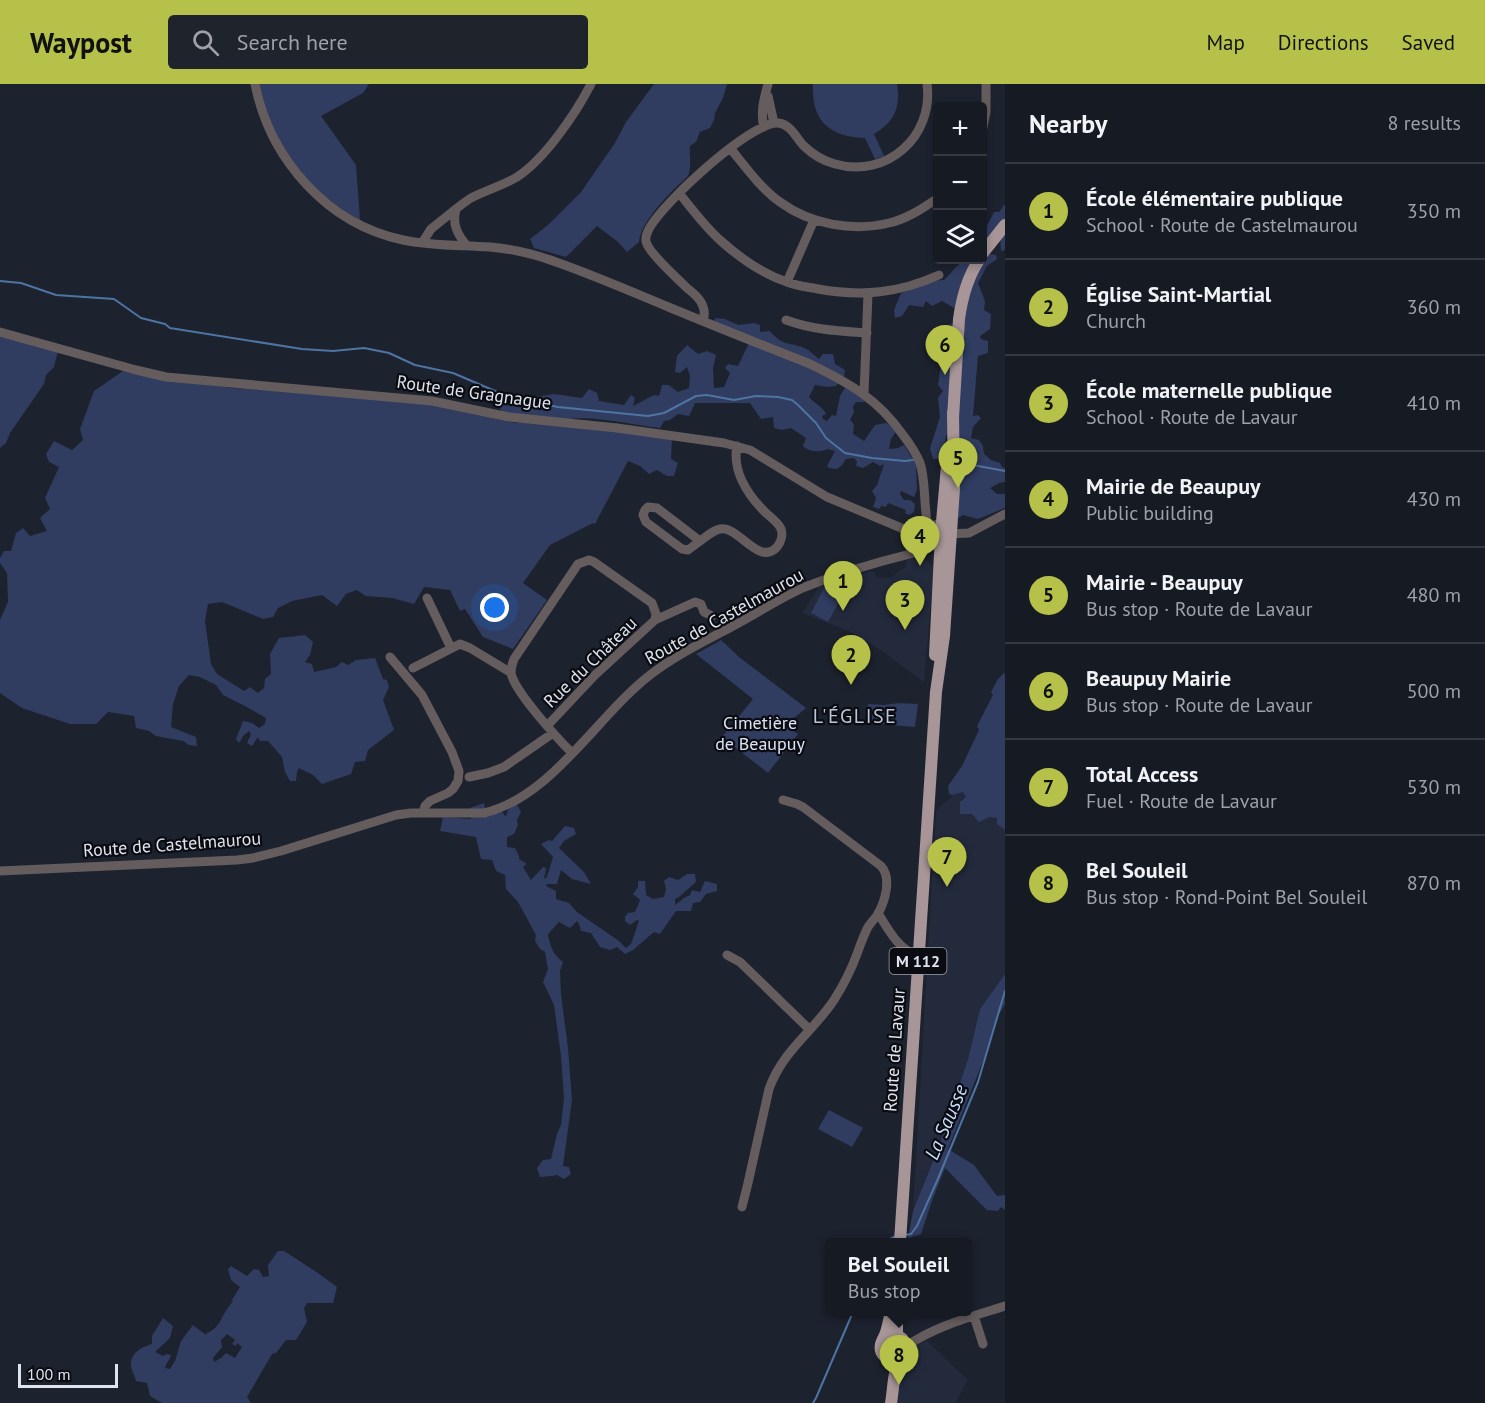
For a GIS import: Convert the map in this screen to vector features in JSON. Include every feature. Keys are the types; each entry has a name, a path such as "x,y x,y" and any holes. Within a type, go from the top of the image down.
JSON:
{"main road":[{"path":"987,248 1005,225"},
{"name":"Route de Lavaur","path":"900,1238 936,692 944,636 946,529 959,319 968,280 977,264"},
{"path":"890,1316 880,1346 885,1357 890,1403"},
{"path":"890,1403 900,1344 897,1316"},
{"path":"884,1338 890,1335 900,1344"},
{"path":"885,1357 893,1359 900,1344"}],"street":[{"path":"255,84 262,112 274,140 294,170 316,195 365,227 404,240 505,248 544,258 810,364 864,393 896,424 920,464 927,529"},
{"path":"422,243 431,229 469,199 519,176 534,163 567,122 591,84"},
{"path":"768,84 768,103 774,123"},
{"path":"764,127 763,109 768,84"},
{"path":"703,321 705,312 700,300 665,266 650,249 646,240 649,228 679,193 730,148 774,123 787,125 804,146 827,162 848,167 873,166 895,156 909,144 918,132 927,108 927,84"},
{"path":"986,84 986,102"},
{"path":"730,148 759,183 774,197 794,211 814,219 857,227 881,225 902,219 933,201"},
{"path":"679,193 725,245 752,265 787,282 831,292 868,294 914,286 939,275"},
{"path":"456,209 454,224 467,246"},
{"path":"787,282 814,219"},
{"path":"864,393 868,294"},
{"path":"786,320 824,330 867,333"},
{"name":"Route de Gragnague","path":"0,332 166,377 432,401 509,417 710,440 750,450 827,497 911,532 919,533 927,529 935,533 946,529 974,530 1005,513"},
{"path":"700,541 657,508 648,507 645,510 643,515 646,522 682,549 688,550 717,529 722,528 731,531 760,551 771,551 779,544 782,533 780,528 748,491 737,470 735,455 737,446"},
{"name":"Route de Castelmaurou","path":"0,871 237,860 281,851 389,816 494,811 513,802 548,777 639,684 674,659 803,588 834,576 920,550 925,542 927,529"},
{"name":"Rue du Château","path":"572,753 517,687 511,671 514,659 578,564 584,561 594,562 652,603 656,614 655,620"},
{"path":"428,598 451,648"},
{"name":"Rue du Château","path":"550,729 596,675 655,620 694,602 701,604 704,612 712,616"},
{"path":"413,668 460,644 511,671"},
{"path":"390,657 422,695 452,752 459,771 458,781 453,789 430,801 423,813"},
{"path":"469,777 488,773 504,766 550,729"},
{"path":"742,1208 773,1077 784,1059 829,1007 841,988 868,927 878,913 888,878 884,869 803,807 783,800"},
{"path":"878,913 894,938 909,952 919,956"},
{"path":"727,955 740,962 809,1029"},
{"path":"900,1344 938,1328 1005,1306"},
{"path":"974,1316 984,1344"}],"shaded area":[{"path":"907,559 925,559 934,568 924,682 851,632 802,613 820,586 873,571 877,577 891,578 905,568"},
{"path":"964,785 1005,815 1005,974 980,1009 968,1059 939,1146 913,1211 936,811"},
{"path":"927,1341 968,1380 955,1403 896,1403 898,1375 909,1349"}],"green space":[{"path":"258,84 369,84 363,93 321,116 356,165 360,220 320,192 289,157 270,123"},
{"path":"654,84 727,84 710,128 700,132 696,142 690,146 688,176 658,206 645,225 639,242 627,252 597,226 566,257 534,248 530,239 548,225 581,192 615,143 626,122"},
{"path":"813,84 897,84 898,100 894,114 887,124 874,134 884,156 875,159 865,138 842,134 825,124 815,108"},
{"path":"1005,204 1005,250 1001,251 1000,234 989,254 996,255 997,259 987,266 978,283 985,301 984,310 991,314 990,329 980,336 981,339 988,341 988,353 978,356 973,416 978,415 981,418 973,427 971,438 979,440 984,454 1005,468 1005,482 990,488 997,494 1005,494 1005,508 978,519 963,515 957,519 957,470 962,462 957,457 959,436 957,424 945,439 942,458 933,459 930,448 940,417 938,398 943,391 938,385 941,363 935,355 944,349 945,339 942,335 945,332 941,328 954,323 956,309 942,301 932,306 926,301 923,307 909,305 902,316 895,318 894,310 901,293 929,281 944,280 959,264 987,264 987,226 994,212 999,212"},
{"path":"715,318 725,319 738,325 754,323 760,325 760,332 770,331 781,341 804,348 819,359 823,354 833,354 835,364 845,370 844,376 836,386 815,385 809,397 825,412 826,414 822,416 827,421 832,415 836,416 840,396 846,386 867,397 864,402 856,402 850,419 854,425 853,434 864,441 875,425 886,423 898,428 891,439 889,449 904,445 916,464 917,490 914,497 901,491 900,494 904,500 910,500 915,504 914,512 909,515 905,513 906,510 888,503 886,507 881,506 880,509 873,507 876,498 872,491 877,485 884,464 880,466 873,462 863,468 856,466 857,462 854,458 846,459 837,469 829,468 827,466 835,451 809,450 803,446 806,438 791,428 782,430 774,428 773,417 761,419 750,403 695,403 689,416 678,414 664,421 660,428 598,419 564,420 503,414 500,408 504,399 516,394 529,398 554,394 582,398 589,389 597,393 599,401 624,405 631,395 635,398 633,406 654,395 659,396 662,385 669,385 678,392 689,388 690,376 687,367 680,373 675,372 677,356 687,345 698,354 707,351 716,355 713,368 714,388 724,387 730,373 725,368 728,364 738,366 751,339 714,324"},
{"path":"0,335 58,351 54,367 46,375 44,384 10,433 6,443 0,448"},
{"path":"123,371 231,388 427,404 515,423 534,423 672,438 671,459 678,463 674,476 667,476 657,470 649,474 640,466 628,461 595,524 550,545 523,583 547,600 513,649 483,637 465,609 460,611 450,590 424,587 414,604 392,598 366,596 357,590 346,594 337,606 322,595 292,601 278,608 273,617 263,619 222,602 208,604 205,621 211,664 217,674 244,691 250,687 258,693 264,688 265,679 271,674 270,654 279,638 305,635 313,642 310,655 305,662 312,664 314,672 336,667 342,662 348,665 356,660 375,658 383,679 387,680 389,687 383,700 394,730 368,750 365,761 355,762 351,774 322,784 313,775 299,768 296,781 290,781 285,772 282,757 268,741 260,741 258,737 252,746 247,743 251,734 249,731 239,743 236,739 243,721 259,728 265,724 266,718 223,695 216,685 200,677 189,675 179,686 173,704 171,727 196,737 197,746 156,736 149,731 136,728 134,716 108,712 96,724 70,724 22,708 0,693 0,620 8,602 7,573 0,563 0,558 4,551 11,551 16,533 23,528 30,536 47,531 40,518 50,509 45,498 59,467 49,462 46,454 54,441 72,450 83,440 80,429 94,391"},
{"path":"824,588 842,597 828,622 811,613"},
{"name":"Cimetière de Beaupuy","path":"721,640 739,657 806,708 786,725 798,734 768,773 722,737 753,699 696,654"},
{"path":"1004,673 1005,830 997,824 997,818 990,817 979,822 972,814 960,814 960,802 966,797 963,792 949,794 948,786 962,766 979,730 977,726 993,695 991,692"},
{"path":"868,704 918,704 915,727 867,723"},
{"path":"484,803 486,814 502,811 506,816 508,810 516,803 521,812 514,834 507,837 507,847 515,848 519,859 527,864 523,867 531,880 543,867 546,868 544,879 547,877 553,857 541,844 552,841 565,826 574,828 576,834 564,841 559,848 584,872 591,884 572,879 561,870 557,884 546,886 556,891 556,899 569,903 577,912 626,948 631,944 639,921 630,925 625,921 628,913 635,912 640,900 633,894 638,887 638,881 645,881 646,895 653,899 664,897 666,889 664,881 669,877 678,880 687,874 695,874 696,882 675,899 675,905 690,895 692,890 700,892 705,881 717,884 717,891 706,894 700,902 693,903 691,911 676,911 660,934 654,932 625,954 617,947 610,950 600,947 591,933 581,931 577,921 570,928 559,922 548,934 552,950 563,962 560,971 561,994 572,1100 563,1166 569,1167 571,1174 564,1179 557,1175 540,1177 537,1168 543,1160 551,1159 561,1125 564,1098 554,1005 543,982 548,969 545,952 535,941 536,935 518,902 506,889 505,875 496,871 492,860 481,859 476,837 440,831 443,817 471,819 470,808"},
{"path":"1005,974 1005,1004 997,1018 987,1051 948,1149 974,1165 997,1196 1005,1195 1005,1210 1001,1207 998,1211 987,1210 945,1168 921,1234 908,1238 913,1211 939,1146 968,1059 980,1009"},
{"path":"829,1110 863,1128 852,1147 818,1129"},
{"path":"278,1251 284,1251 337,1287 333,1303 307,1303 304,1308 307,1322 296,1340 286,1340 276,1353 272,1354 247,1397 251,1403 162,1403 150,1396 147,1383 136,1381 131,1361 137,1351 152,1344 152,1336 163,1318 173,1326 170,1338 155,1352 163,1356 171,1355 165,1368 170,1369 181,1341 193,1325 206,1335 217,1325 233,1301 240,1287 231,1280 228,1269 231,1266 247,1276 254,1269 259,1270 263,1277 269,1276 268,1265","holes":["227,1334 235,1340 232,1344 236,1346 237,1343 242,1347 235,1358 226,1353 214,1362 213,1358 222,1347 221,1340"]}],"waterway":[{"path":"0,281 21,283 56,295 114,299 141,318 165,324 170,328 302,349 333,351 364,348 389,353 415,365 453,373 509,397 558,407 648,416 664,413 696,396 707,395 734,400 756,396 778,397 792,400 798,405 816,423 826,438 845,453 872,458 913,460"},
{"path":"962,463 1005,471"},
{"name":"La Sausse","path":"905,1235 911,1234 917,1226 978,1082 1005,991"},
{"name":"La Sausse","path":"892,1238 896,1236"},
{"name":"La Sausse","path":"813,1403 851,1316"}],"place":[{"name":"Beaupuy Mairie","path":"945,375"},
{"name":"Mairie - Beaupuy","path":"958,488"},
{"name":"Mairie de Beaupuy","path":"920,566"},
{"name":"École élémentaire publique","path":"843,611"},
{"name":"École maternelle publique","path":"905,630"},
{"name":"Église Saint-Martial","path":"851,685"},
{"name":"Total Access","path":"947,887"},
{"name":"Bel Souleil","path":"899,1385"}],"district":[{"name":"L'ÉGLISE","path":"855,716"}]}
